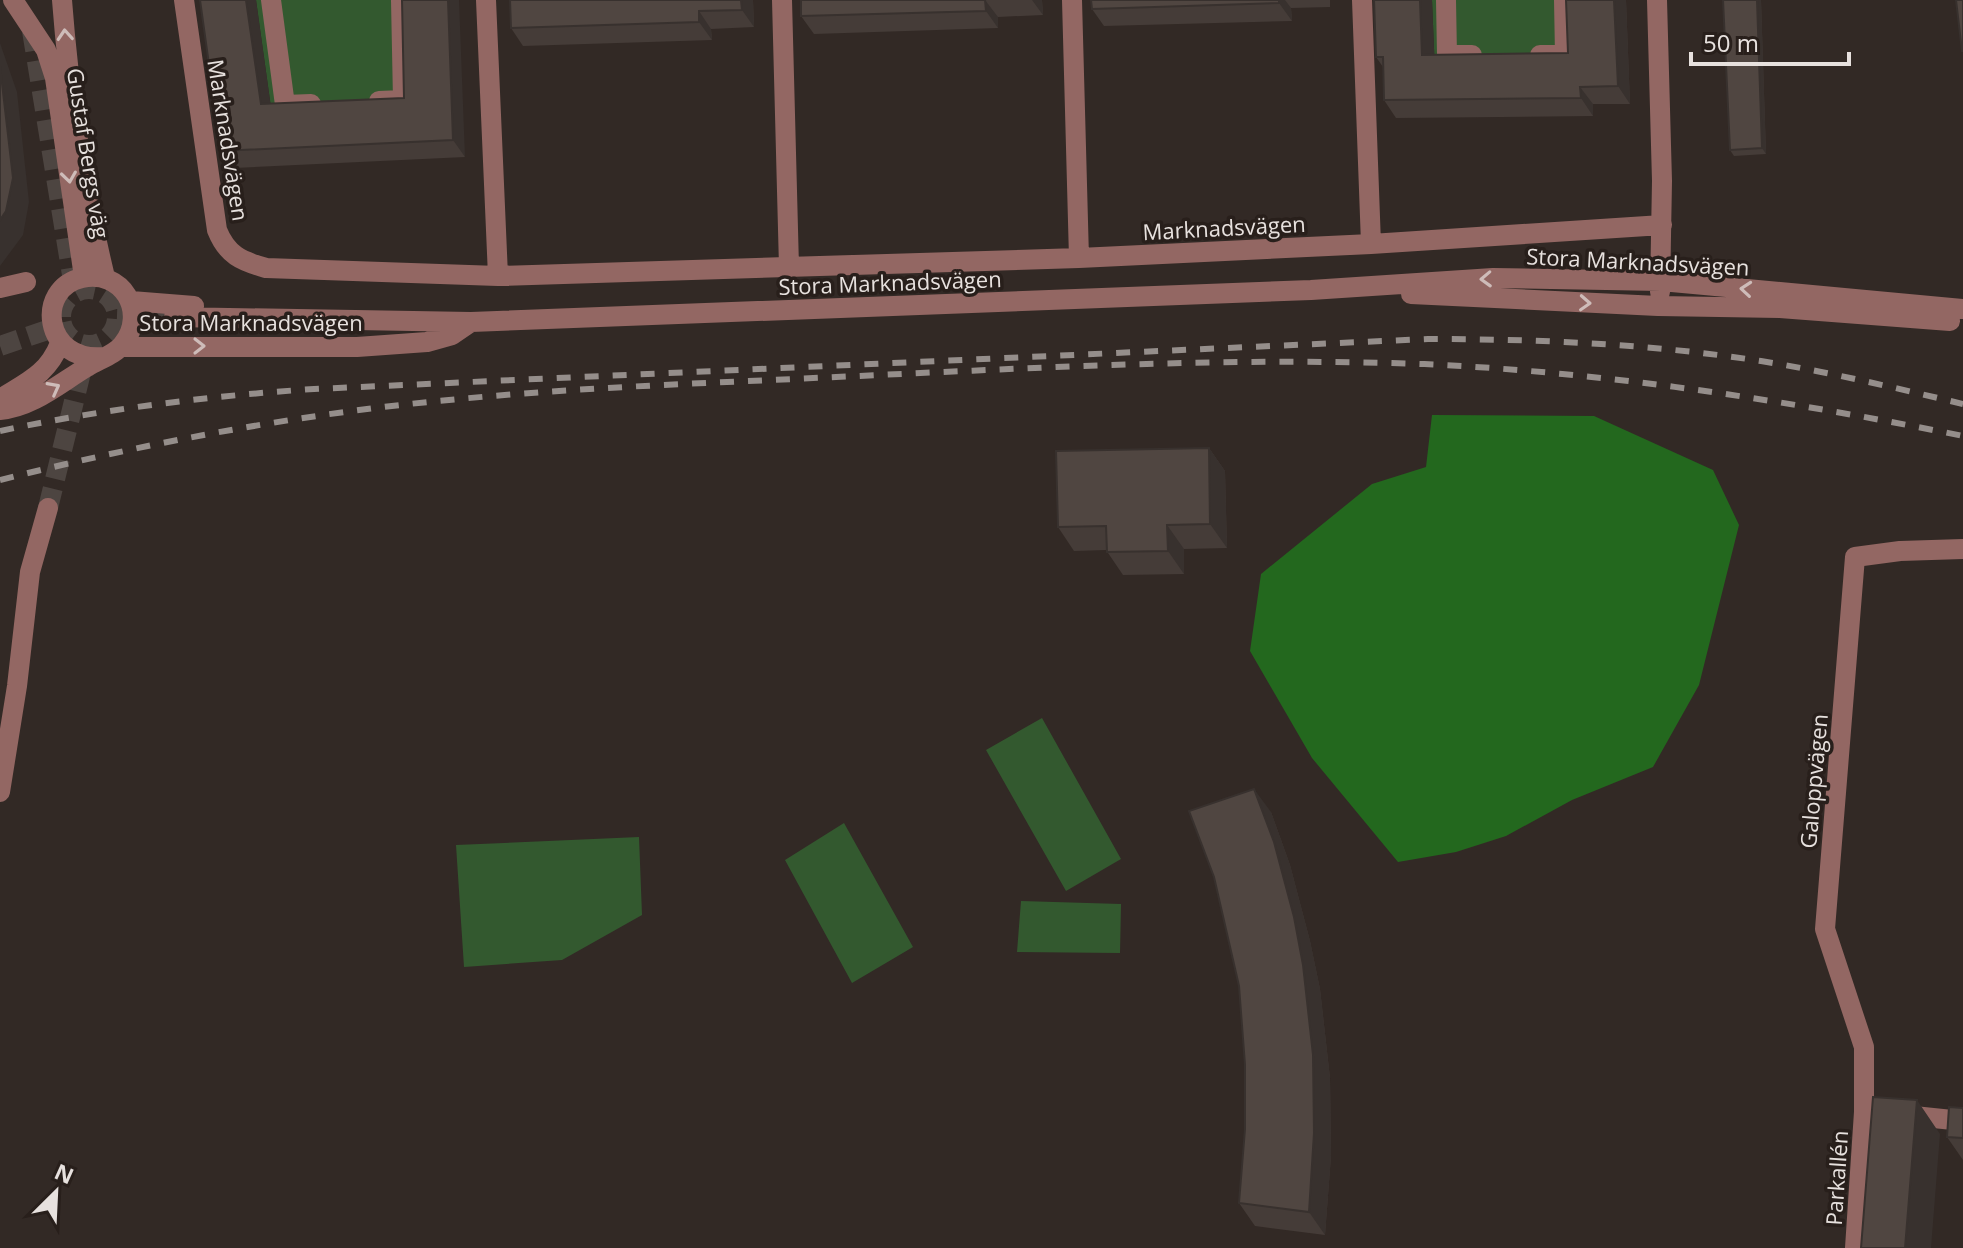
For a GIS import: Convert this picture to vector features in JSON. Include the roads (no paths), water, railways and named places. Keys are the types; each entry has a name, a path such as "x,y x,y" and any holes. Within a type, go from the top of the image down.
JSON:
{"street":[{"name":"Gustaf Bergs väg","path":"13,0 46,50 55,78 84,277"},
{"name":"Gustaf Bergs väg","path":"62,0 69,71 105,277"},
{"name":"Marknadsvägen","path":"184,0 217,230 229,253 244,262 266,268 498,276 1079,258 1371,244 1662,225"},
{"path":"271,0 285,105 329,103"},
{"path":"359,102 403,100 401,0"},
{"path":"486,0 498,276"},
{"path":"782,0 789,267"},
{"path":"1072,0 1079,258"},
{"path":"1362,0 1371,244"},
{"path":"1446,0 1447,55 1492,55"},
{"path":"1521,55 1565,55 1564,0"},
{"path":"1657,0 1662,225 1658,306"},
{"path":"0,410 14,409 65,382 113,352 132,330 134,311 122,287 105,277 84,277 72,281 62,290 53,307 52,319 60,343 75,354 90,358 113,352"},
{"name":"Stora Marknadsvägen","path":"174,317 471,322 1311,290 1493,278 1661,281 1963,309"},
{"path":"0,288 26,282"},
{"name":"Stora Marknadsvägen","path":"1311,290 1658,306 1780,308 1963,322"},
{"name":"Stora Marknadsvägen","path":"131,301 248,307 437,308 471,322"},
{"name":"Stora Marknadsvägen","path":"113,352 357,347 427,342 452,335 471,322"},
{"path":"0,399 45,370 60,343"},
{"path":"0,792 17,686 30,572 48,508"},
{"name":"Galoppvägen","path":"1864,1112 1864,1047 1825,929 1855,557 1900,551 1963,549"},
{"path":"1864,1112 1963,1121"},
{"name":"Parkallén","path":"1855,1248 1864,1112"}],"tunnel":[{"path":"32,31 75,293"},
{"path":"89,289 109,297 117,317 109,337 89,345 69,337 61,317 69,297 89,289"},
{"path":"117,315 174,317"},
{"path":"0,346 62,325"},
{"path":"48,508 84,360"}],"railway":[{"path":"0,431 156,404 314,389 1428,339 1595,344 1720,355 1812,370 1963,404"},
{"path":"0,480 228,430 343,412 459,399 695,383 1202,363 1422,364 1558,374 1762,400 1963,436"}]}
